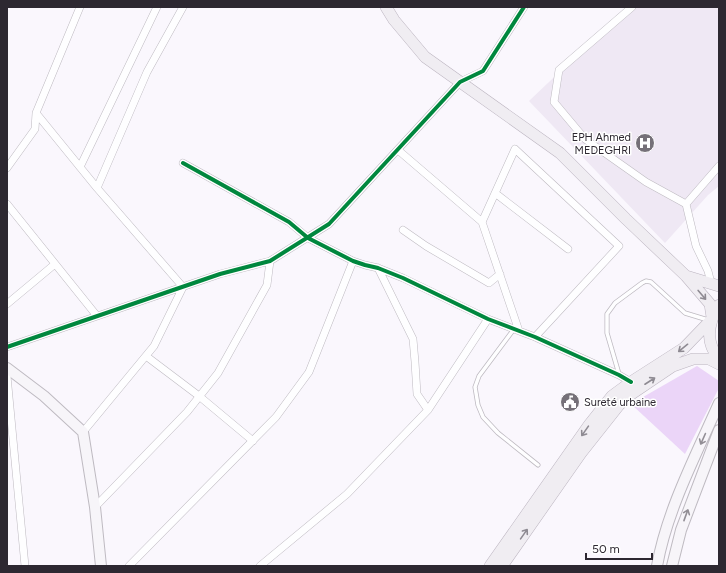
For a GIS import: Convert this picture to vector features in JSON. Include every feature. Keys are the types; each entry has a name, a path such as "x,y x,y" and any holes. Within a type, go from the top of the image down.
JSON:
{"main road":[{"path":"386,7 394,20 425,57 560,153 686,276 710,304 711,319 709,333 711,346 719,359"},
{"path":"686,276 715,285"},
{"path":"490,566 510,546 577,450 612,396 684,348 711,319 719,305"},
{"path":"577,450 630,395 674,366 693,359 709,360 719,364"},
{"path":"7,368 44,396 83,432 95,507 101,566"},
{"path":"657,566 668,525 681,488 719,404"},
{"path":"672,566 681,530 719,430"},
{"path":"502,566 510,546"}],"street":[{"path":"7,168 35,129 36,113 80,7"},
{"path":"80,167 156,7"},
{"path":"97,188 147,72 183,7"},
{"path":"7,347 183,286 220,274 270,261 308,238 329,224 460,82 482,71 524,7"},
{"path":"632,7 559,70 554,102 585,139 646,182 686,204 696,246 715,285"},
{"path":"36,113 97,188 183,286"},
{"path":"482,222 515,149 619,246 535,337"},
{"path":"398,150 482,222 517,330"},
{"path":"183,163 289,222 308,238 353,261 378,268 403,278 488,319 535,337 620,375 631,382"},
{"path":"686,204 719,166"},
{"path":"495,193 568,249"},
{"path":"7,204 97,316"},
{"path":"402,230 489,283 500,274"},
{"path":"95,507 187,412 218,372 267,285 270,261"},
{"path":"129,566 276,417 309,372 353,261"},
{"path":"7,304 55,264"},
{"path":"378,268 413,339 416,362 417,394 428,410"},
{"path":"83,432 154,346 183,286"},
{"path":"260,566 347,494 428,410 488,319"},
{"path":"146,356 199,396 252,441"},
{"path":"7,376 25,566"}],"lane":[{"path":"620,375 607,333 607,314 615,303 642,283 646,281 651,282 685,313 711,319"},
{"path":"517,330 479,376 475,387 478,405 483,417 498,433 538,465"}],"shaded area":[{"name":"EPH Ahmed MEDEGHRI","path":"628,7 719,7 719,186 708,195 665,243 529,101"},
{"path":"697,366 719,381 719,388 685,454 631,404"}],"cycle path":[{"path":"7,347 220,274 270,261 329,224 460,82 483,71 524,7"},
{"path":"183,163 289,222 308,238 353,261 378,268 403,278 488,319 535,337 619,375 631,382"}],"place":[{"name":"EPH Ahmed MEDEGHRI","path":"645,143"},
{"name":"Sureté urbaine","path":"570,402"}]}
